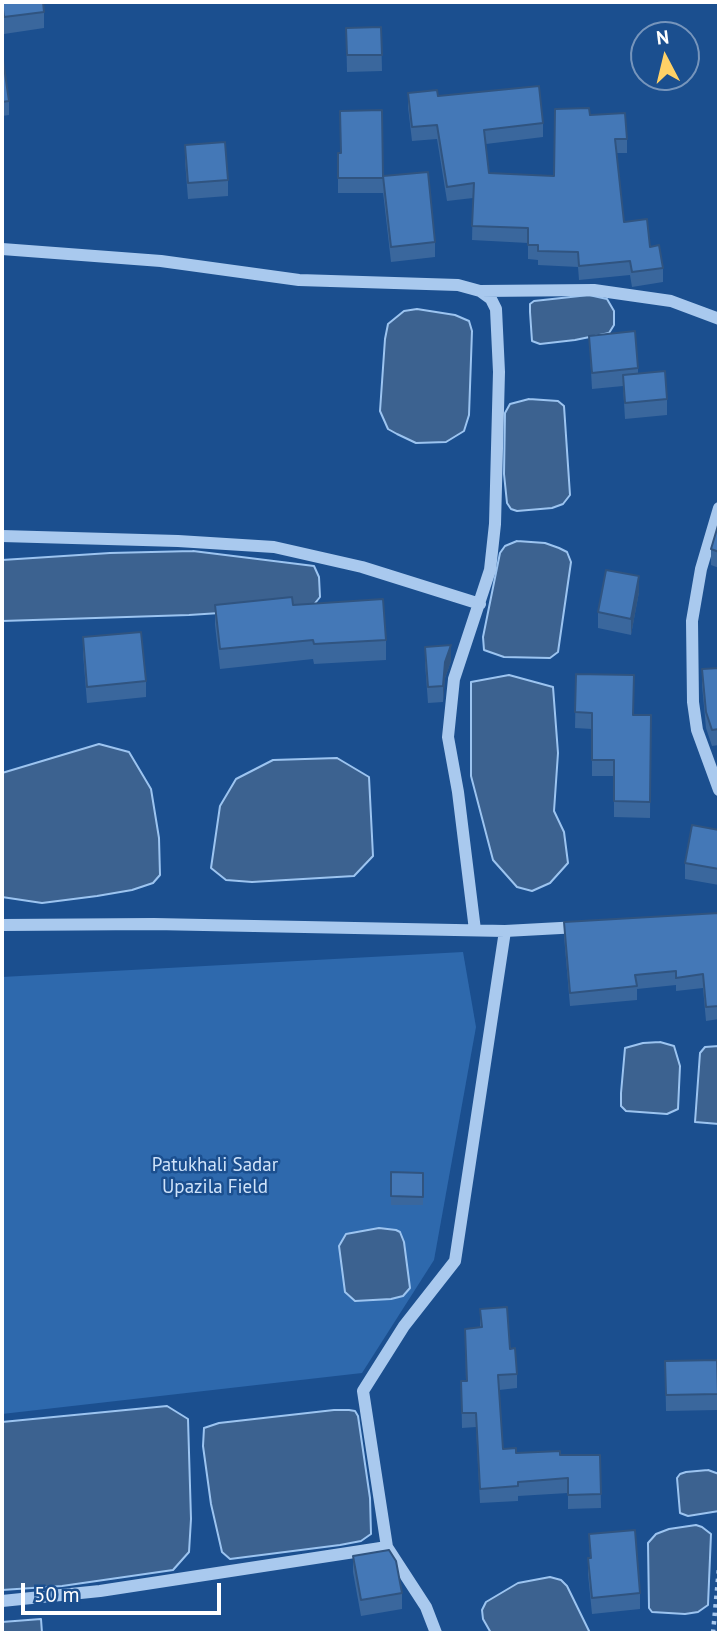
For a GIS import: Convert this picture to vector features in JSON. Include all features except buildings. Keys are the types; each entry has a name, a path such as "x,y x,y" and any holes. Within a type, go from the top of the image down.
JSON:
{"street":[{"path":"2,249 161,261 299,280 458,285 480,291 594,290 671,301 719,319"},
{"path":"475,930 458,792 448,737 454,679 490,570 495,524 499,372 496,309 491,299 480,291"},
{"path":"719,508 701,569 692,621 693,702 697,730 719,790"},
{"path":"2,536 178,541 274,547 362,567 480,604"},
{"path":"2,925 154,924 505,931 587,927"},
{"path":"436,1633 426,1607 387,1547 363,1391 404,1326 455,1261 505,931"},
{"path":"2,1601 100,1591 387,1547"}],"path":[{"path":"713,1633 719,1568"}],"green space":[{"name":"Patukhali Sadar Upazila Field","path":"463,952 476,1027 434,1260 362,1373 2,1414 2,977"}],"shaded area":[{"path":"589,295 607,299 614,311 614,325 609,333 540,344 532,341 530,304 534,301"},
{"path":"417,309 455,315 469,321 472,331 469,415 464,431 446,442 416,443 388,429 380,411 388,324 404,311"},
{"path":"529,399 558,401 564,406 570,495 563,504 552,508 517,511 511,509 507,503 504,474 505,413 510,404"},
{"path":"517,541 545,543 559,548 567,552 571,562 558,652 550,658 504,657 484,650 483,637 500,553 505,546"},
{"path":"193,551 314,566 319,577 320,597 312,607 189,615 2,621 2,560"},
{"path":"509,675 553,687 558,753 554,811 564,832 568,863 550,883 532,891 517,887 493,860 471,776 471,682"},
{"path":"99,744 129,752 151,789 159,838 160,875 153,883 132,890 97,896 42,903 2,897 2,773"},
{"path":"337,758 369,777 373,856 354,876 252,882 226,880 211,868 220,806 236,779 273,760"},
{"path":"660,1042 674,1046 680,1066 678,1109 667,1114 626,1111 621,1106 625,1048"},
{"path":"719,1046 719,1124 695,1122 700,1053 705,1047"},
{"path":"379,1228 400,1232 404,1242 410,1288 403,1296 391,1299 355,1301 345,1292 339,1246 346,1234"},
{"path":"167,1406 188,1419 191,1519 189,1552 173,1570 62,1586 2,1590 2,1422"},
{"path":"334,1410 355,1411 358,1416 370,1498 371,1534 361,1541 340,1545 230,1559 222,1552 211,1504 203,1446 204,1428 219,1423"},
{"path":"708,1470 719,1474 719,1511 688,1516 680,1513 677,1478 686,1472"},
{"path":"696,1525 711,1534 708,1605 698,1612 685,1614 652,1612 649,1608 648,1543 656,1534 669,1529"},
{"path":"550,1577 561,1580 567,1586 590,1633 491,1633 483,1619 482,1610 486,1602 518,1583"},
{"path":"41,1619 42,1633 2,1633 2,1622"}]}
